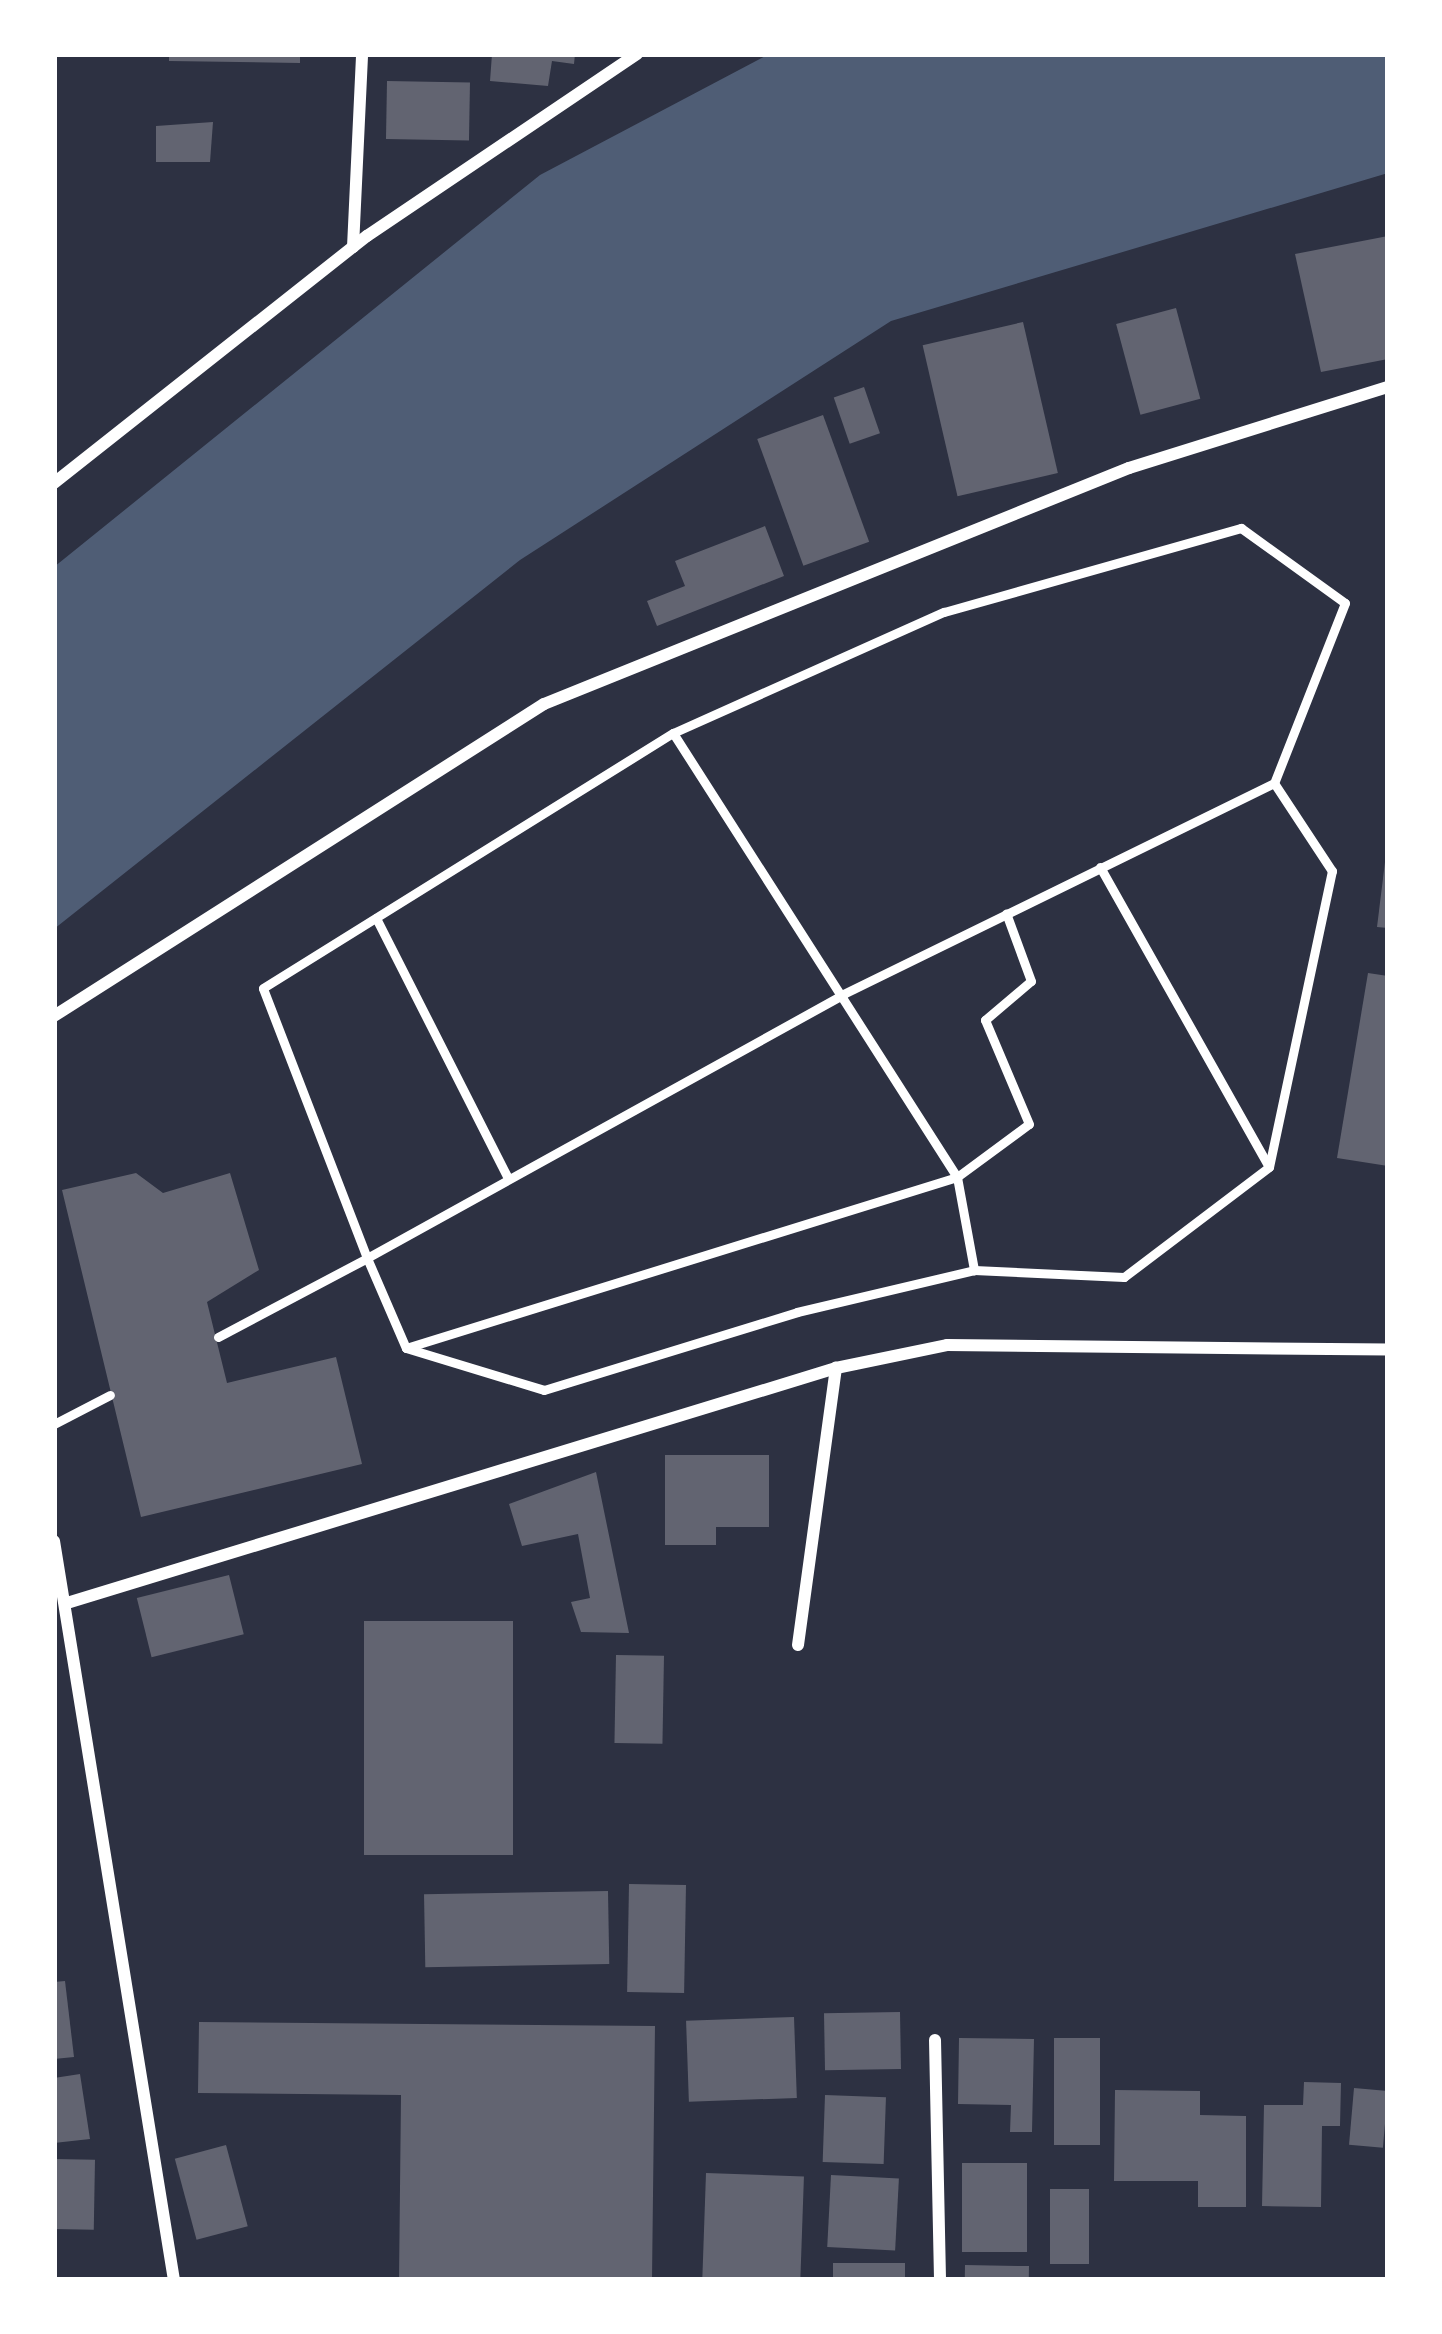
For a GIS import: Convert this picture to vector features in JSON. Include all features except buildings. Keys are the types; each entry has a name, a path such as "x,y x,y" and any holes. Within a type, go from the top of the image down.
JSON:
{"street":[{"path":"353,247 362,54"},
{"path":"54,483 353,247 637,54"},
{"path":"54,1016 544,704 1129,468 1388,387"},
{"path":"67,1603 836,1368 947,1345 1388,1350"},
{"path":"797,1645 836,1368"},
{"path":"54,1541 174,2280"},
{"path":"935,2040 940,2280"}],"lane":[{"path":"218,1337 367,1258 844,994 1274,783 1345,604 1241,528 944,612 673,733 263,988 367,1258 406,1348 544,1390 796,1312 974,1270 1124,1277 1270,1168 1332,871 1274,783"},
{"path":"673,733 957,1177 974,1270"},
{"path":"1100,867 1270,1168"},
{"path":"406,1348 957,1177 1029,1124 985,1020 1031,981 1006,914"},
{"path":"376,918 508,1178"},
{"path":"54,1424 110,1395"}],"water":[{"path":"769,54 1388,54 1388,173 891,321 520,560 54,929 54,567 540,175"}]}
